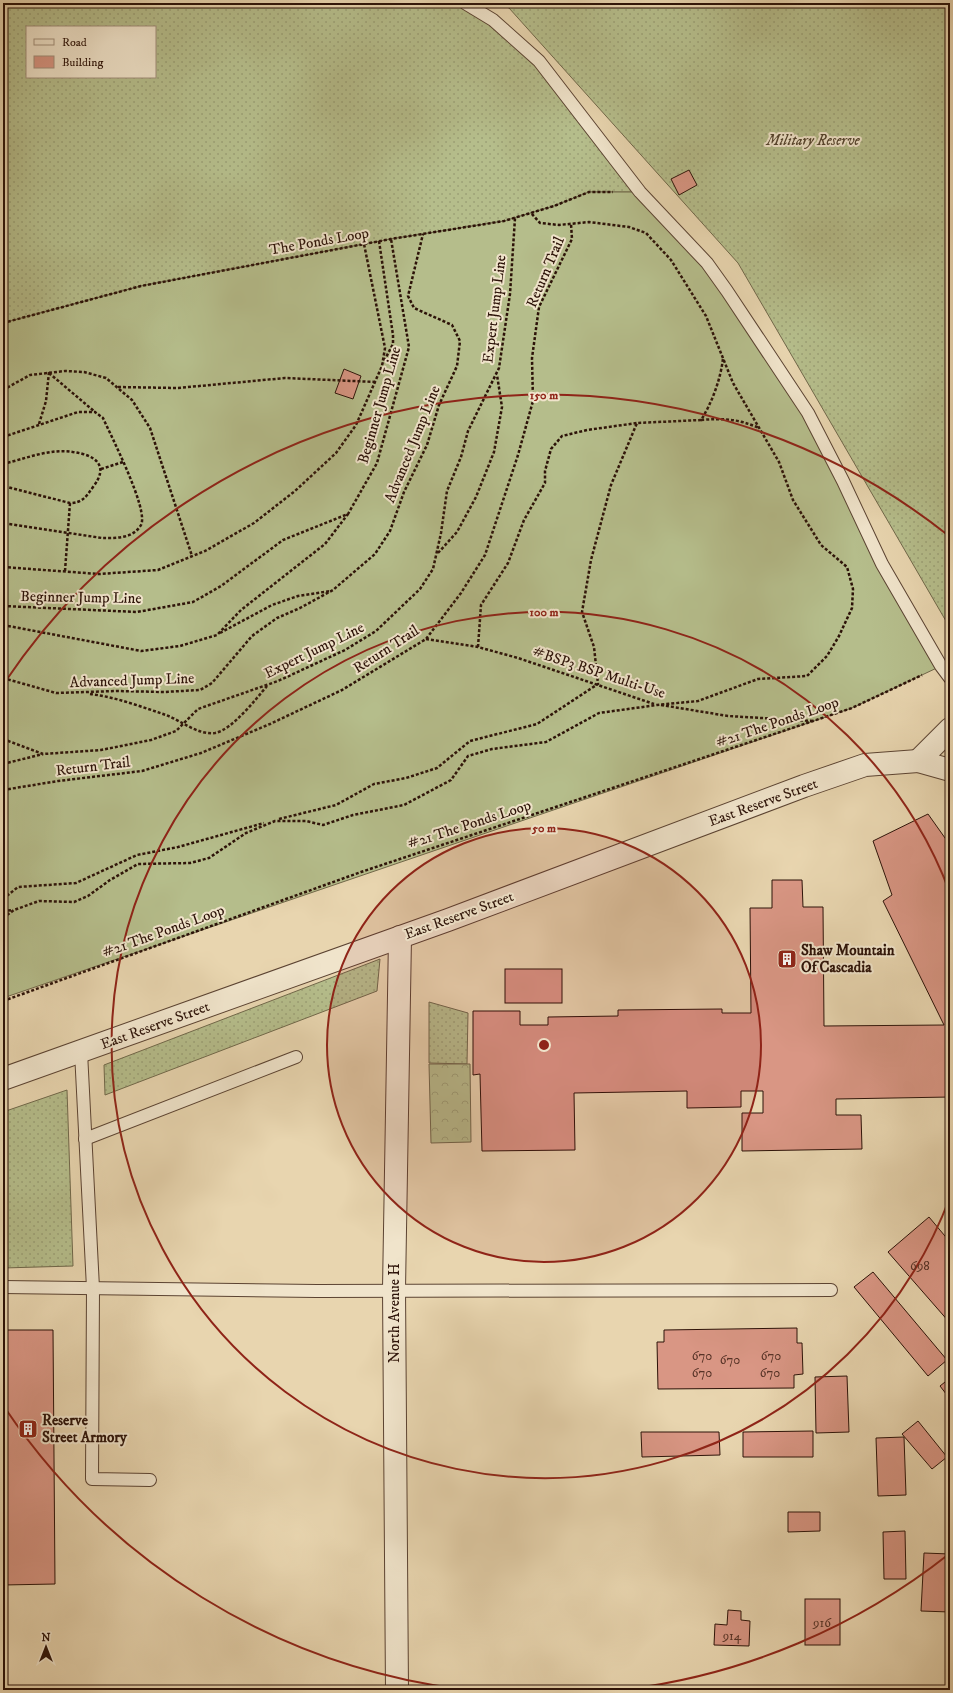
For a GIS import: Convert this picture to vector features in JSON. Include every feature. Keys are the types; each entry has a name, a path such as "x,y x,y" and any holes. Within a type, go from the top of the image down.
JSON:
{"street":[{"path":"950,729 918,761 950,770"},
{"name":"East Reserve Street","path":"3,1079 400,937 804,786 865,765 918,761"},
{"name":"North Avenue H","path":"397,1690 394,1289 400,937"}],"lane":[{"path":"465,3 493,20 539,61 640,192 707,263 808,413 843,481 882,564 941,666 950,678"},
{"path":"81,1052 93,1288 92,1479 150,1480"},
{"path":"85,1139 296,1057"},
{"path":"3,1287 317,1290 831,1290"}],"path":[{"name":"The Ponds Loop","path":"3,323 140,286 391,239 504,221 589,192 640,192"},
{"path":"3,911 14,910 39,901 74,902 88,896 110,880 138,864 190,863 209,858 246,833 274,820 306,820 324,825 353,815 404,805 451,780 468,756 492,749 546,742 599,713 656,704 698,701 758,678 807,676 827,656 852,608 853,589 846,567 821,545 793,500 779,462 733,383 706,316 670,260 646,233 629,227 589,222 559,225 540,224 531,213"},
{"name":"Expert Jump Line","path":"3,764 43,754 101,750 151,740 176,730 198,709 267,686 345,650 376,631 420,589 433,569 441,533 447,491 461,457 468,431 500,368 506,325 514,218"},
{"name":"Return Trail","path":"3,790 58,781 142,771 201,753 270,724 342,690 426,638 461,593 485,555 518,455 533,401 532,358 539,307 572,239 571,224"},
{"name":"Advanced Jump Line","path":"3,678 56,693 83,693 117,690 164,692 200,690 212,683 252,636 277,618 300,608 333,590 375,554 390,531 404,492 427,445 439,404 457,366 460,341 452,325 414,308 408,296 423,234"},
{"name":"Beginner Jump Line","path":"3,606 137,612 193,602 221,586 283,540 348,514 377,463 408,347 391,239"},
{"path":"3,567 99,574 158,570 205,551 254,524 295,491 336,453 356,425 393,344 394,335 380,241"},
{"path":"364,244 385,348 382,366"},
{"path":"701,420 708,409 722,367 723,357"},
{"path":"3,390 30,375 48,372 84,372 106,378 132,400 150,428 192,556"},
{"path":"3,523 67,533 113,538 129,536 142,524 139,501 103,418 48,372"},
{"path":"39,424 46,401 48,372"},
{"path":"436,554 457,532 476,497 494,452 502,407 497,374"},
{"path":"117,387 178,388 285,378 376,382"},
{"path":"3,437 78,412 95,412"},
{"path":"478,647 481,605 508,563 524,520 545,484 545,472 551,449 562,436 587,430 637,423 724,418 744,421 760,428"},
{"path":"3,899 18,887 76,883 137,855 178,847 274,820 336,805 374,784 406,778 437,768 470,741 537,724 598,684 594,647 582,612 592,560 611,485 637,423"},
{"path":"3,464 57,452 72,452 89,456 96,461 101,469 101,476 84,499 78,503 70,503 3,486"},
{"path":"101,469 123,462"},
{"path":"65,571 70,503"},
{"path":"217,635 241,610 324,544 348,514"},
{"path":"3,625 141,651 180,646 217,635 272,605 298,596 333,590"},
{"name":"#BSP3 BSP Multi-Use","path":"426,638 478,647 518,658 656,704 728,716 814,721"},
{"name":"#21 The Ponds Loop","path":"3,1001 361,872 852,708 941,666"},
{"path":"83,693 105,696 168,716 203,732 216,733 226,728 267,686"},
{"name":"Expert Jump Line","path":"3,739 43,754"},
{"path":"3,918 14,910"}],"green space":[{"path":"3,3 465,3 540,61 640,192 589,192 554,206 504,221 391,239 141,286 3,323"},
{"name":"Military Reserve","path":"498,3 950,3 950,628 738,263 509,8"},
{"path":"589,192 640,192 707,263 809,413 941,666 852,708 3,998 3,323 141,286 391,239 504,221 554,206"},
{"path":"380,959 377,991 105,1095 104,1065"},
{"path":"429,1002 468,1013 467,1064 429,1063"},
{"path":"429,1064 470,1064 471,1142 431,1143"},
{"path":"67,1090 73,1266 3,1268 3,1112"}],"building":[{"path":"689,170 697,185 679,195 671,179"},
{"path":"344,369 361,376 353,399 335,393"},
{"name":"Shaw Mountain Of Cascadia","path":"928,814 950,845 950,1097 836,1099 836,1115 861,1115 862,1149 742,1151 742,1113 763,1113 763,1091 741,1091 741,1107 687,1108 687,1091 574,1093 575,1150 482,1151 480,1074 473,1075 473,1011 520,1011 520,1025 548,1025 548,1017 618,1016 618,1010 722,1009 722,1013 751,1013 750,908 772,908 772,880 802,880 803,907 823,907 824,1026 944,1025 883,901 892,895 873,841"},
{"path":"505,969 562,969 562,1003 505,1003"},
{"path":"929,1217 950,1242 950,1323 888,1252"},
{"path":"873,1272 947,1360 928,1376 854,1287"},
{"path":"797,1328 797,1343 802,1343 803,1374 794,1375 794,1388 658,1389 657,1342 664,1342 664,1330"},
{"name":"Reserve Street Armory","path":"3,1330 53,1330 55,1584 3,1585"},
{"path":"847,1376 849,1432 816,1433 815,1377"},
{"path":"950,1378 950,1399 940,1386"},
{"path":"918,1421 947,1457 932,1469 902,1434"},
{"path":"813,1431 813,1457 743,1457 743,1432"},
{"path":"641,1432 719,1432 720,1455 642,1457"},
{"path":"904,1437 906,1495 878,1496 876,1438"},
{"path":"788,1512 820,1512 820,1531 788,1532"},
{"path":"905,1531 906,1579 884,1579 883,1532"},
{"path":"924,1553 950,1554 950,1612 921,1611"},
{"path":"805,1599 840,1599 840,1645 805,1645"},
{"path":"728,1610 741,1611 741,1620 750,1621 749,1646 714,1645 715,1624 727,1625"}],"place":[{"name":"Shaw Mountain Of Cascadia","path":"787,959"},
{"name":"Reserve Street Armory","path":"28,1429"}]}
